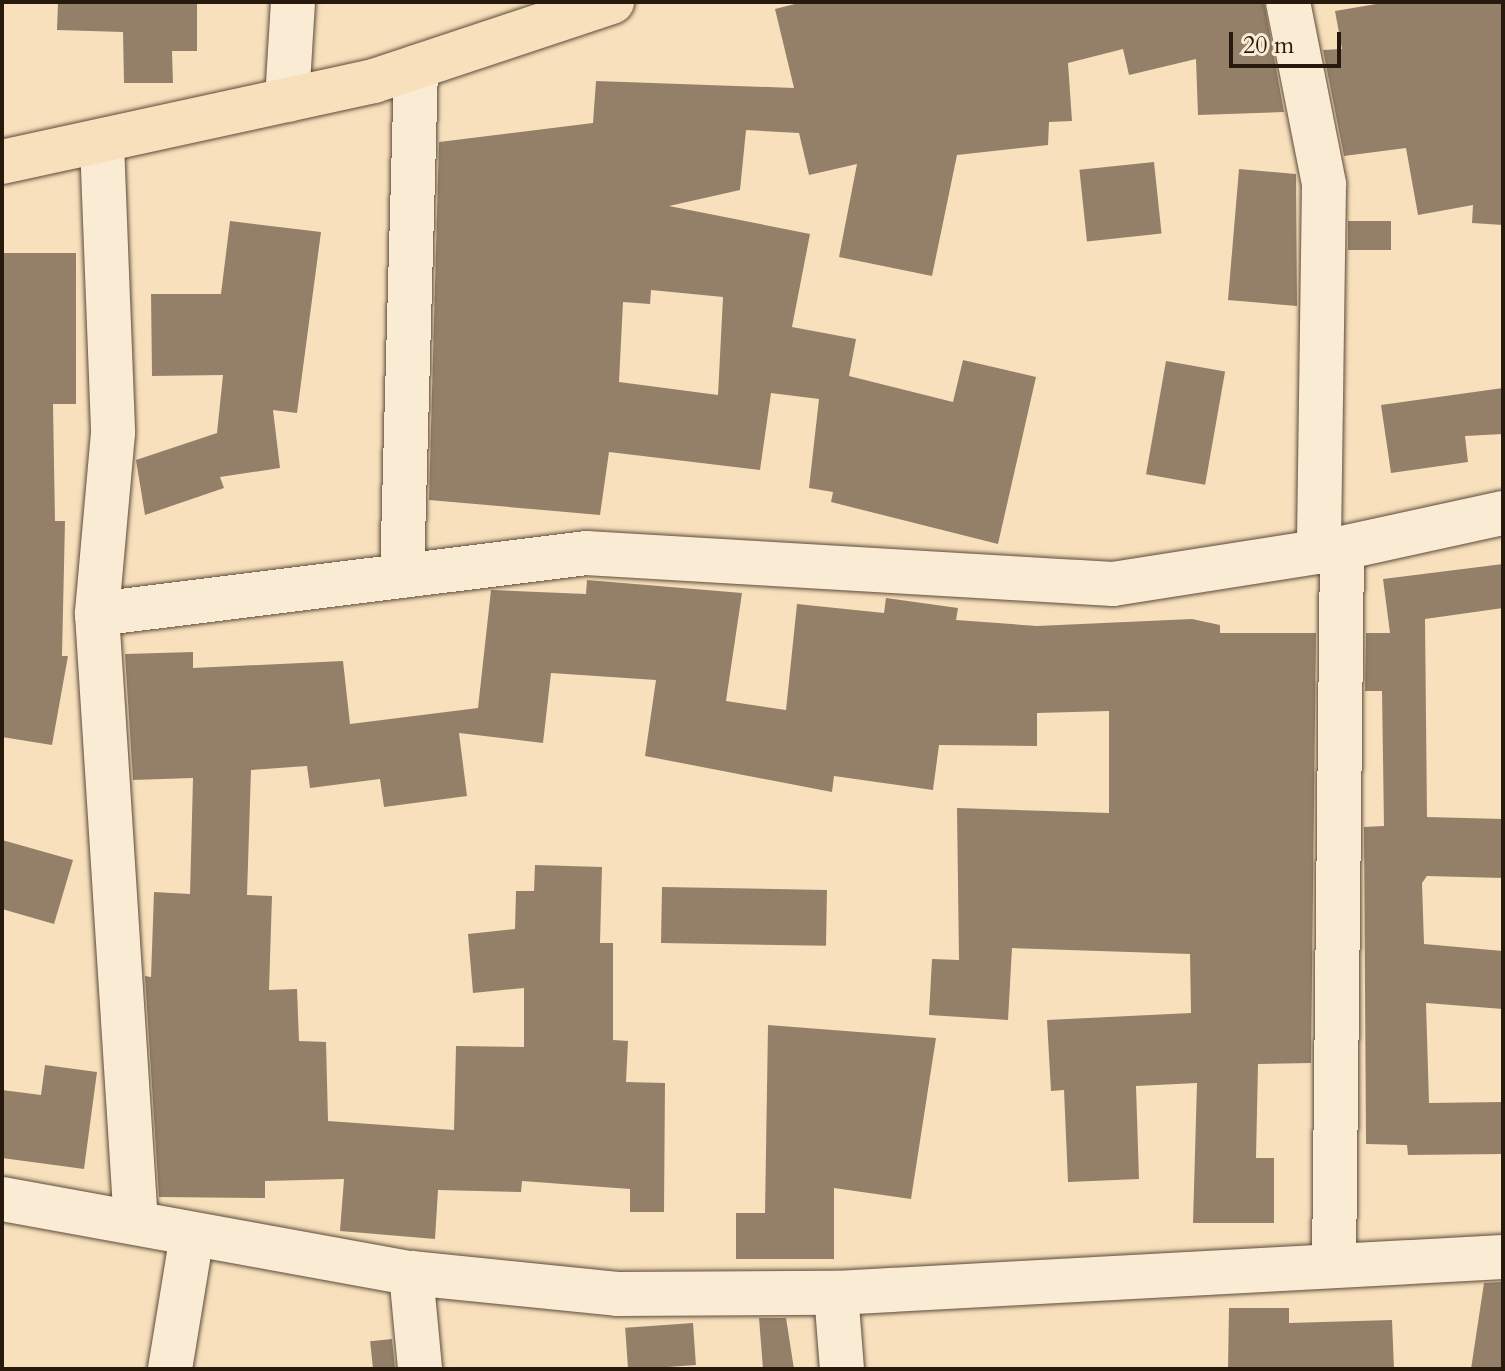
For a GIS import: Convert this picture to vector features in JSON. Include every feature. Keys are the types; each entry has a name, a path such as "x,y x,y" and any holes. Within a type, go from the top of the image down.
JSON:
{"main road":[{"path":"2,162 102,143 416,67 612,2"}],"street":[{"path":"287,100 293,2"},
{"path":"1288,2 1324,184 1330,550 1334,1265"},
{"path":"402,576 416,67"},
{"path":"102,143 113,433 97,614 136,1223"},
{"path":"97,614 586,553 1113,584 1330,550 1503,513"},
{"path":"2,1199 411,1273 617,1294 836,1293 1503,1257"},
{"path":"170,1369 192,1235"},
{"path":"411,1273 420,1369"},
{"path":"836,1293 842,1369"}],"building":[{"path":"58,2 197,2 197,51 172,51 173,83 124,83 123,32 57,30"},
{"path":"803,2 1264,2 1284,112 1198,115 1196,59 1129,75 1123,49 1068,63 1072,121 1049,122 1048,145 957,155 932,276 839,257 857,164 809,175 799,133 746,130 740,190 669,206 810,234 792,327 856,339 849,376 953,402 963,360 1036,377 998,544 831,502 833,492 809,488 819,399 771,393 760,470 609,452 600,515 429,500 439,142 593,123 596,81 794,88 775,9","holes":["651,290 723,297 718,395 619,382 623,302 650,304"]},
{"path":"1388,2 1501,2 1503,225 1472,223 1473,205 1418,215 1406,148 1344,156 1323,50 1342,49 1335,11"},
{"path":"1154,162 1162,234 1087,241 1079,170"},
{"path":"1239,169 1296,174 1297,306 1228,300"},
{"path":"230,221 321,232 297,413 273,410 280,468 220,477 224,488 145,515 136,460 217,433 223,375 152,376 151,294 221,294"},
{"path":"1348,221 1391,221 1391,250 1348,250"},
{"path":"2,253 76,253 76,404 53,404 55,521 65,521 62,656 68,656 52,745 2,737"},
{"path":"1166,361 1225,371 1205,485 1146,474"},
{"path":"1503,388 1503,434 1465,436 1468,462 1391,473 1381,405"},
{"path":"1503,564 1503,608 1425,619 1427,817 1503,819 1503,878 1427,876 1422,883 1424,944 1503,951 1503,1009 1426,1003 1429,1103 1503,1102 1503,1154 1408,1155 1407,1145 1366,1144 1364,827 1384,826 1382,691 1365,691 1366,633 1390,633 1383,579"},
{"path":"587,580 742,593 726,701 786,710 797,604 884,613 886,598 958,608 956,620 1037,626 1192,619 1220,625 1220,633 1316,633 1311,1063 1258,1064 1256,1158 1274,1158 1274,1223 1193,1223 1197,1083 1136,1086 1139,1179 1068,1182 1064,1090 1051,1091 1047,1020 1191,1013 1190,954 1012,948 1008,1020 929,1015 932,959 959,960 957,808 1109,813 1109,711 1037,713 1037,746 939,745 933,790 834,776 832,792 645,756 656,680 551,673 543,743 459,733 467,796 384,807 380,779 310,788 307,766 251,770 247,895 272,896 269,990 297,989 299,1041 326,1042 328,1121 454,1130 456,1046 524,1047 524,988 473,993 468,934 515,929 516,891 534,891 535,865 602,867 600,943 613,943 613,1040 628,1041 626,1082 665,1083 664,1212 630,1212 630,1189 522,1181 521,1192 438,1190 435,1239 340,1231 344,1179 265,1181 265,1198 159,1197 145,976 151,977 154,892 190,894 193,778 133,780 125,654 193,652 193,668 343,661 350,724 478,708 491,590 586,594"},
{"path":"2,840 73,860 54,924 2,909"},
{"path":"662,887 827,890 826,946 661,943"},
{"path":"768,1025 936,1038 911,1199 834,1188 834,1259 736,1259 736,1213 765,1213"},
{"path":"45,1065 97,1072 84,1169 2,1158 2,1090 41,1095"},
{"path":"1503,1282 1503,1369 1471,1369 1484,1283"},
{"path":"1229,1308 1289,1308 1289,1323 1392,1320 1394,1369 1228,1369"},
{"path":"759,1318 786,1318 794,1369 763,1369"},
{"path":"693,1323 696,1365 628,1369 625,1328"},
{"path":"392,1339 395,1369 373,1369 370,1341"}]}
